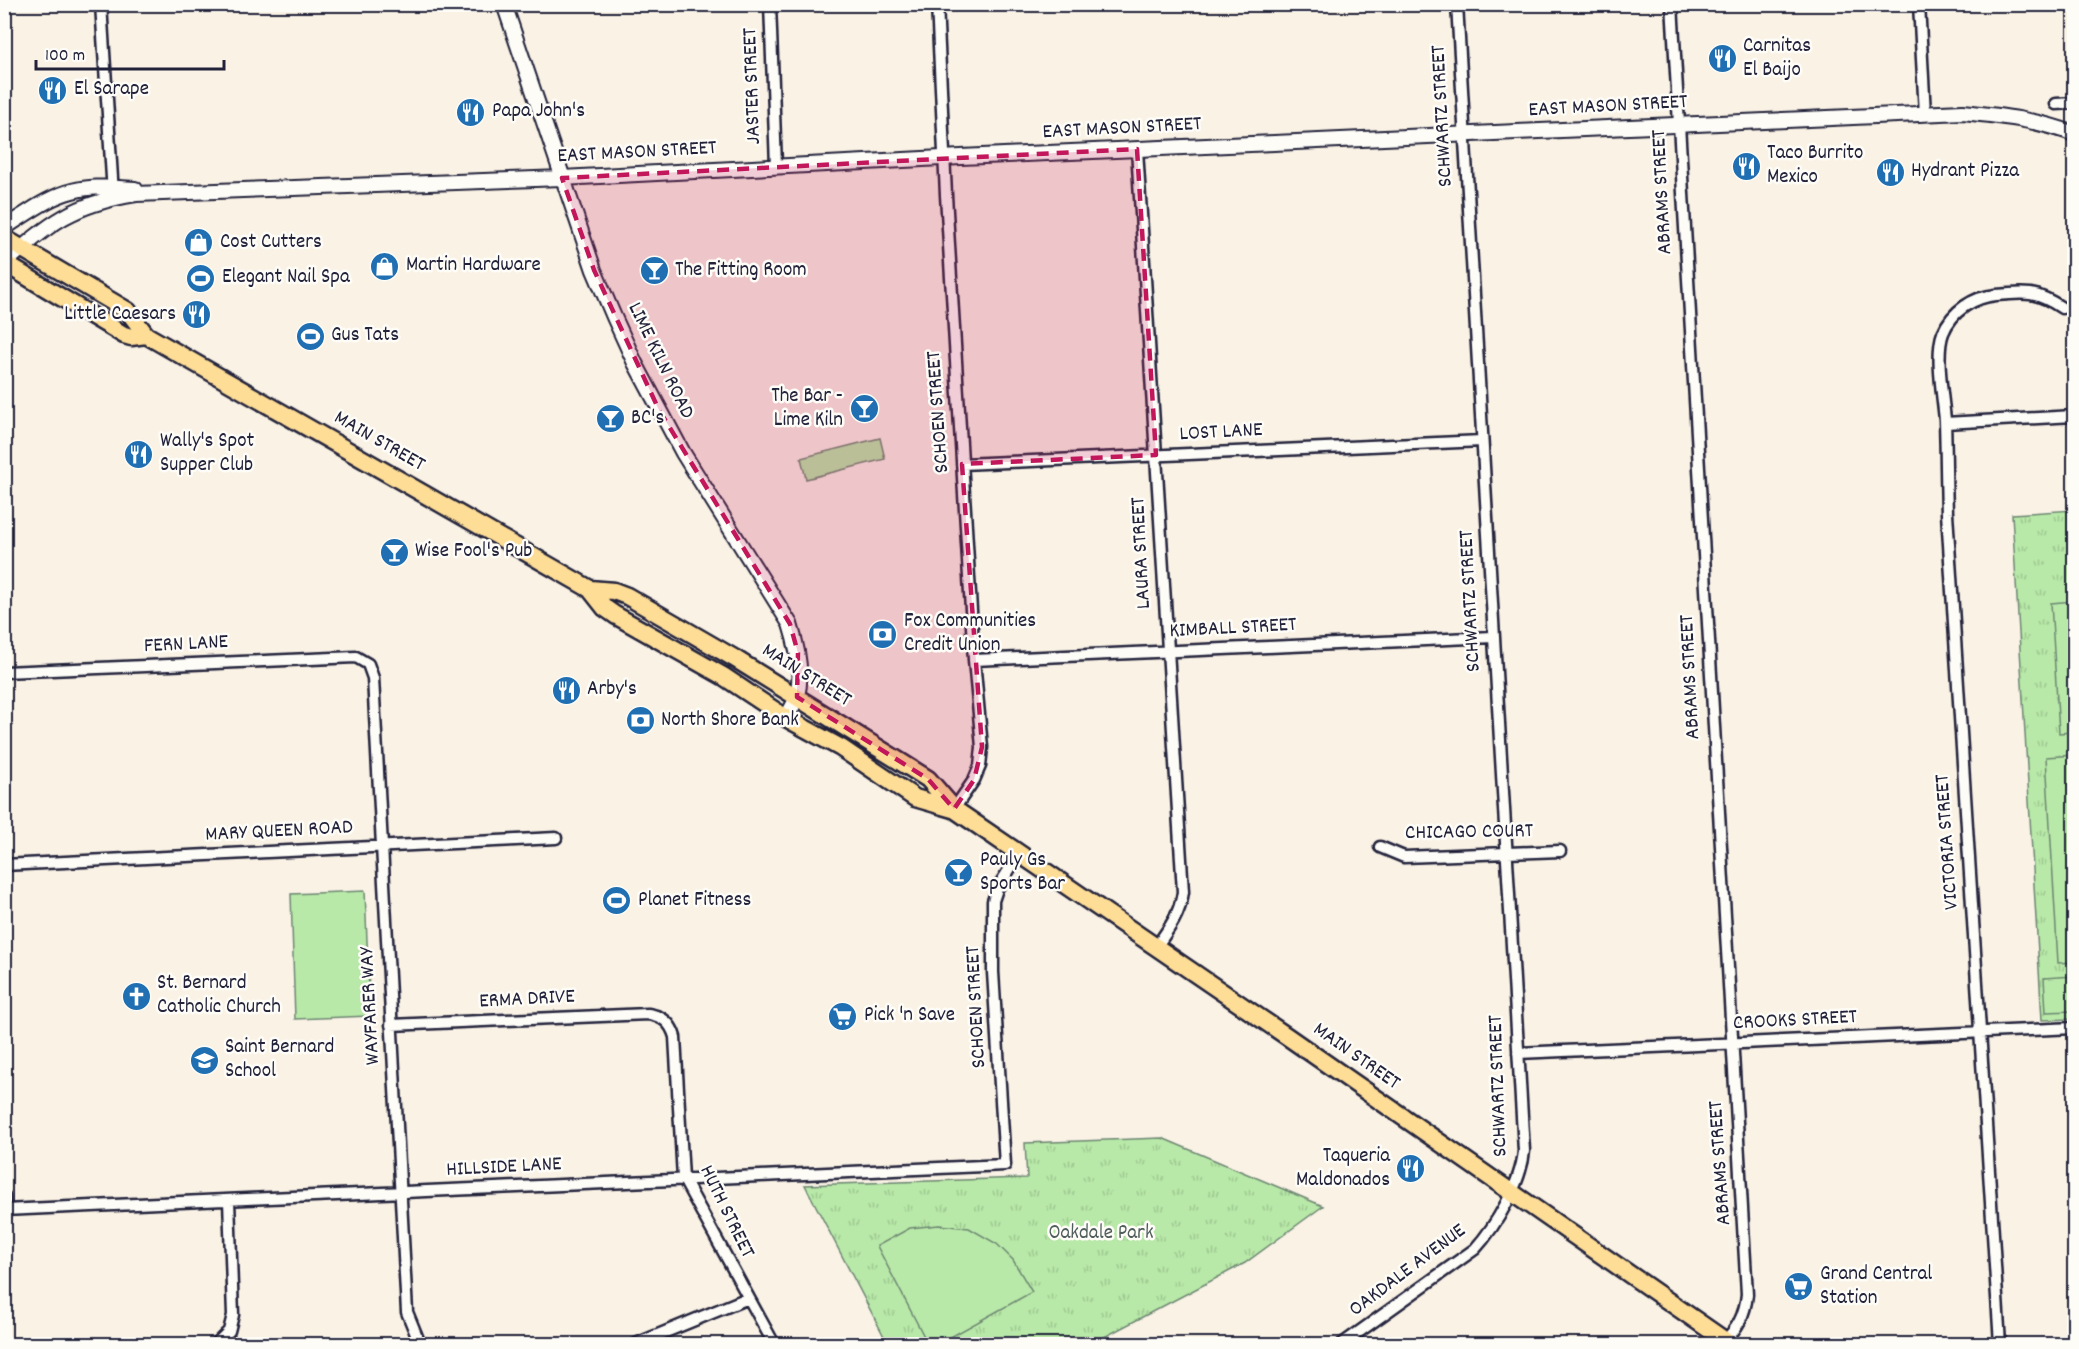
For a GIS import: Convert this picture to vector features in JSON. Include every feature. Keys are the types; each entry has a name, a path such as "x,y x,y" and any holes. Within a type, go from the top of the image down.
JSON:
{"main road":[{"name":"LIME KILN ROAD","path":"504,4 594,270 614,317 654,400 710,497 790,624 798,653 797,697 786,718"},
{"name":"EAST MASON STREET","path":"4,228 64,192 93,187 113,192 170,192 562,178 943,158 1963,112 2009,116 2074,134"},
{"name":"EAST MASON STREET","path":"5,264 45,229 64,216 113,192"},
{"name":"MAIN STREET","path":"4,238 128,311 146,335 590,589 610,612 723,676 786,718 841,748 915,798 954,809"},
{"name":"MAIN STREET","path":"5,264 124,335 130,337 146,335"},
{"name":"MAIN STREET","path":"590,589 623,594 797,697 928,779 954,809 1511,1192 1725,1343"}],"street":[{"path":"101,4 113,192"},
{"name":"JASTER STREET","path":"770,4 776,166"},
{"name":"SCHOEN STREET","path":"937,4 943,158 974,660 982,747 980,766 974,780 954,809"},
{"name":"SCHWARTZ STREET","path":"1457,4 1524,1151 1520,1174 1511,1192"},
{"name":"ABRAMS STREET","path":"1672,4 1748,1294 1745,1312 1737,1328 1725,1343"},
{"path":"1919,4 1925,114"},
{"path":"2056,104 2074,103"},
{"name":"LAURA STREET","path":"1137,149 1183,892 1174,922 1156,948"},
{"name":"VICTORIA STREET","path":"2001,1344 1947,513 1945,423 1940,352 1942,336 1947,325 1957,313 1966,305 1989,296 2032,294 2047,298 2062,308"},
{"path":"1945,423 2074,416"},
{"name":"LOST LANE","path":"962,464 1482,441"},
{"name":"KIMBALL STREET","path":"974,660 1493,637"},
{"name":"FERN LANE","path":"4,672 356,657 368,664"},
{"name":"WAYFARER WAY","path":"368,664 373,678 407,1312 420,1344"},
{"name":"MARY QUEEN ROAD","path":"4,865 556,838"},
{"name":"CHICAGO COURT","path":"1380,847 1404,857 1560,851"},
{"name":"SCHOEN STREET","path":"1005,1165 993,972 992,910 997,889 1019,854"},
{"name":"ERMA DRIVE","path":"391,1025 648,1014 664,1019"},
{"name":"HUTH STREET","path":"664,1019 671,1027 675,1037 683,1178 774,1344"},
{"name":"CROOKS STREET","path":"1518,1053 2074,1028"},
{"name":"HILLSIDE LANE","path":"5,1210 1005,1165"},
{"name":"OAKDALE AVENUE","path":"1341,1344 1475,1249 1487,1235 1511,1192"},
{"path":"4,1196 5,1210"},
{"path":"216,1344 229,1331 234,1315 229,1200"},
{"path":"636,1344 748,1298"}],"highlighted area":[{"path":"1137,149 1156,455 962,464 982,747 974,780 954,809 928,779 797,697 798,653 790,624 659,410 594,270 562,178"}],"green space":[{"path":"880,438 885,459 806,479 801,458"},
{"path":"2074,510 2074,1019 2042,1020 2012,514"},
{"path":"2074,601 2074,732 2059,733 2051,603"},
{"path":"2074,755 2074,962 2058,963 2046,757"},
{"path":"365,891 370,1016 295,1019 291,894"},
{"path":"2074,976 2074,1011 2046,1012 2044,978"},
{"name":"Oakdale Park","path":"1162,1138 1323,1206 1245,1263 1091,1344 888,1344 805,1185 1027,1178 1025,1143"},
{"path":"939,1225 969,1228 997,1244 1013,1260 1032,1292 938,1344 928,1344 877,1246 910,1228"}],"place":[{"name":"Carnitas El Baijo","path":"1722,59"},
{"name":"El Sarape","path":"53,90"},
{"name":"Papa John's","path":"471,112"},
{"name":"Taco Burrito Mexico","path":"1746,166"},
{"name":"Hydrant Pizza","path":"1890,172"},
{"name":"Cost Cutters","path":"199,243"},
{"name":"Martin Hardware","path":"385,266"},
{"name":"The Fitting Room","path":"654,271"},
{"name":"Elegant Nail Spa","path":"201,278"},
{"name":"Little Caesars","path":"197,315"},
{"name":"Gus Tats","path":"310,336"},
{"name":"The Bar - Lime Kiln","path":"864,409"},
{"name":"BC's","path":"610,419"},
{"name":"Wally's Spot Supper Club","path":"139,454"},
{"name":"Wise Fool's Pub","path":"394,552"},
{"name":"Fox Communities Credit Union","path":"883,634"},
{"name":"Arby's","path":"566,690"},
{"name":"North Shore Bank","path":"640,721"},
{"name":"Pauly Gs Sports Bar","path":"959,873"},
{"name":"Planet Fitness","path":"617,901"},
{"name":"St. Bernard Catholic Church","path":"136,996"},
{"name":"Pick 'n Save","path":"843,1016"},
{"name":"Saint Bernard School","path":"204,1060"},
{"name":"Taqueria Maldonados","path":"1411,1169"},
{"name":"Grand Central Station","path":"1799,1287"}]}
